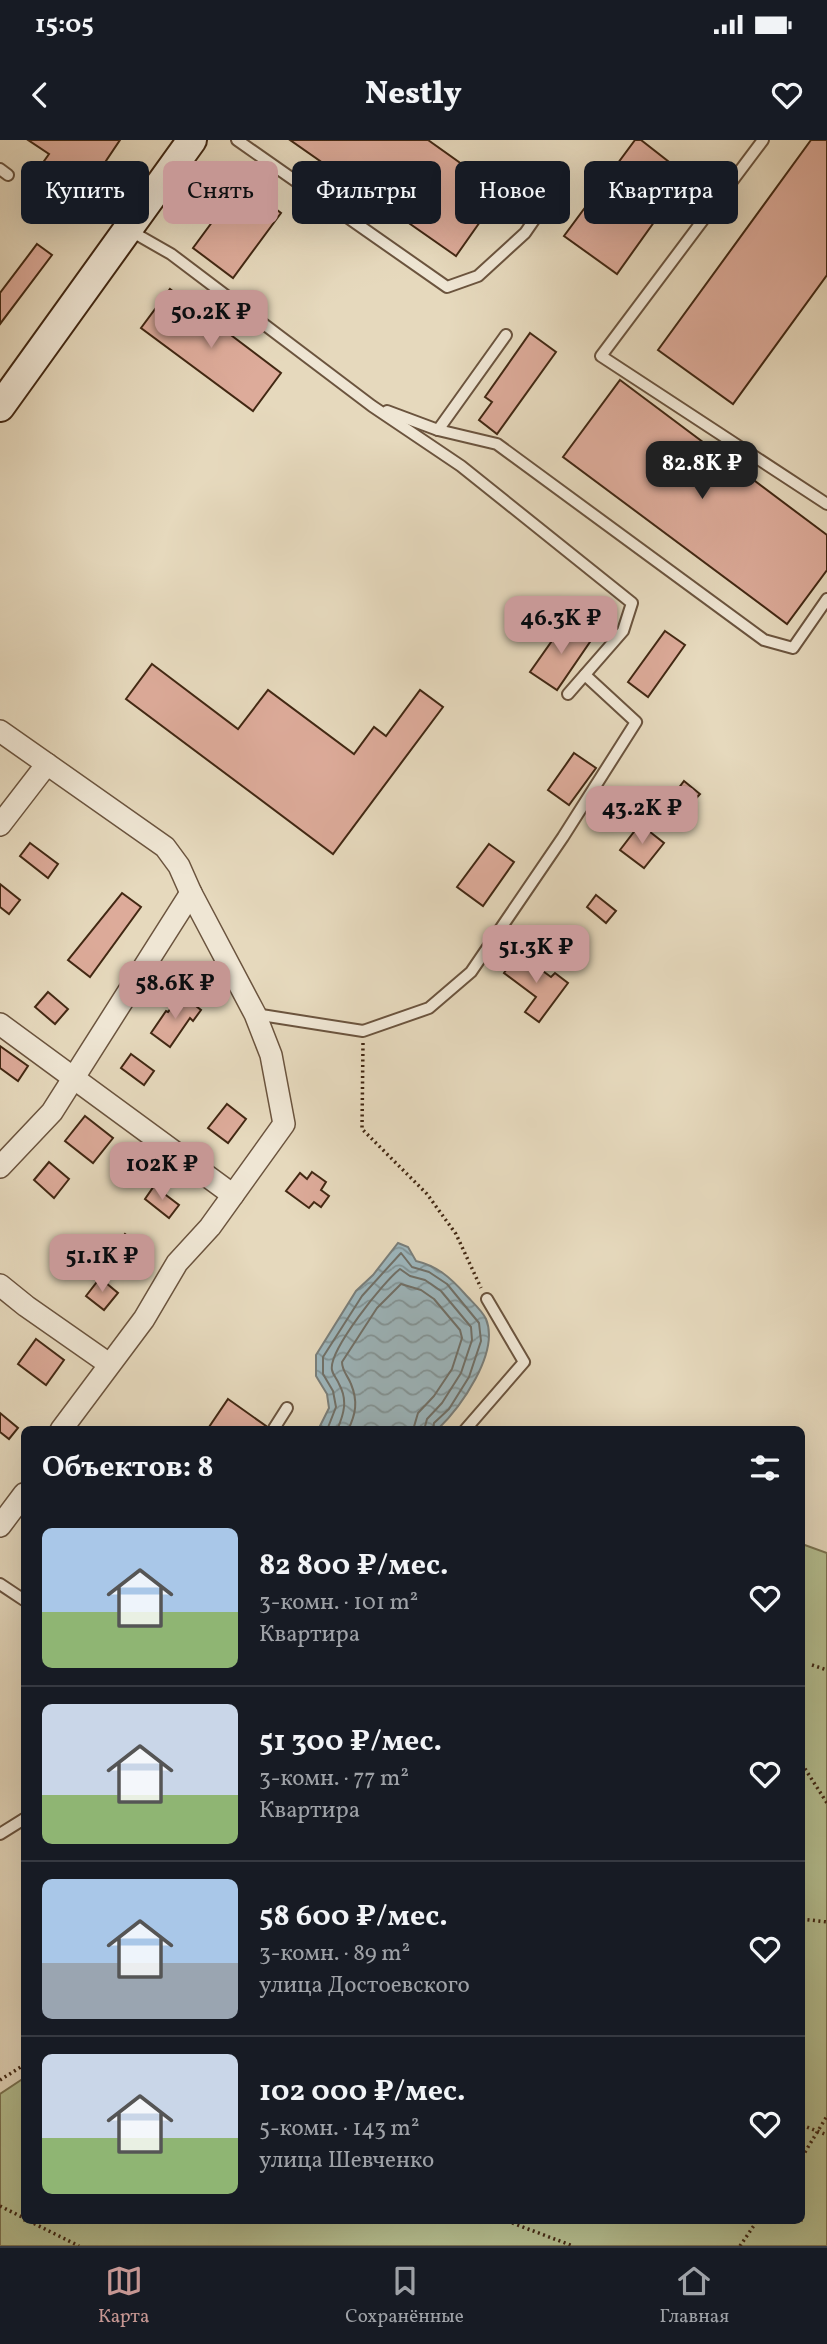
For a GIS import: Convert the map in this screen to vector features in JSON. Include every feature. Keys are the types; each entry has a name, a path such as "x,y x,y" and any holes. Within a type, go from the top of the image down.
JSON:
{"street":[{"path":"0,407 192,140"},
{"path":"0,732 165,847 179,866 255,1014 271,1055 284,1124 210,1227 177,1263 144,1319 64,1426"},
{"path":"0,825 47,764"},
{"path":"0,1167 51,1112 191,893"},
{"path":"0,1024 233,1195"},
{"path":"0,1285 109,1364"},
{"path":"0,1526 21,1498"}],"lane":[{"path":"237,140 447,287 478,276 531,224"},
{"path":"763,140 601,356 827,504"},
{"path":"127,229 171,254 372,406 461,466 632,603 623,631 568,694"},
{"path":"438,430 506,335"},
{"path":"372,406 438,430 497,444 764,640 793,648 827,599"},
{"path":"255,1014 363,1031 429,1007 471,972 563,837 635,722 585,675"},
{"path":"468,1426 524,1362 487,1300"},
{"path":"276,1426 287,1408"},
{"path":"0,1584 21,1598"},
{"path":"0,1834 21,1821"}],"path":[{"path":"363,1031 362,1129 435,1204 456,1234 487,1300"},
{"path":"812,1665 827,1670"},
{"path":"805,1768 827,1803"},
{"path":"805,1919 827,1922"},
{"path":"0,2080 21,2067"},
{"path":"805,2153 827,2116"},
{"path":"805,2126 827,2135"},
{"path":"0,2206 21,2217"},
{"path":"35,2224 79,2246"},
{"path":"515,2224 573,2246"},
{"path":"740,2246 755,2224"}],"green space":[{"path":"805,1545 827,1553 827,2246 0,2246 0,2094 21,2080 21,2224 805,2224"}],"water":[{"path":"398,1243 408,1247 416,1261 437,1269 448,1277 486,1319 489,1333 483,1363 466,1394 441,1426 320,1426 329,1408 327,1394 316,1376 316,1355 356,1291 373,1275"}],"building":[{"path":"28,140 120,140 106,161 44,161 49,154"},
{"path":"290,140 428,140 457,161 455,161 455,224 478,224 456,256 410,224 441,224 441,161 320,161"},
{"path":"635,140 641,140 668,161 619,161"},
{"path":"811,140 827,140 827,275 733,404 658,350"},
{"path":"584,209 584,224 653,224 617,274 564,236"},
{"path":"211,224 273,224 233,278 193,248"},
{"path":"37,244 52,255 0,324 0,293"},
{"path":"170,289 281,373 253,411 141,328"},
{"path":"530,333 556,352 497,434 479,420 492,402 485,397"},
{"path":"620,380 827,535 827,570 787,624 563,457"},
{"path":"566,621 592,639 557,690 530,672"},
{"path":"665,631 685,645 648,697 628,682"},
{"path":"152,664 238,729 268,690 354,754 374,727 386,736 420,690 443,707 333,854 126,699"},
{"path":"574,753 596,768 569,805 548,790"},
{"path":"684,781 700,794 690,805 675,793"},
{"path":"640,824 664,843 644,868 620,850"},
{"path":"30,843 58,864 48,878 20,856"},
{"path":"489,844 514,862 483,906 457,887"},
{"path":"0,884 20,900 9,914 0,907"},
{"path":"122,893 141,907 90,977 68,960"},
{"path":"596,895 616,911 606,923 587,907"},
{"path":"518,953 551,977 555,973 568,983 539,1022 525,1012 536,997 504,973"},
{"path":"48,992 68,1009 55,1024 35,1007"},
{"path":"182,995 201,1010 193,1021 190,1018 170,1047 151,1033 166,1011 168,1012"},
{"path":"0,1046 28,1066 18,1081 0,1068"},
{"path":"131,1054 154,1071 144,1085 121,1068"},
{"path":"227,1104 246,1119 228,1143 208,1128"},
{"path":"85,1116 113,1138 93,1163 65,1141"},
{"path":"49,1162 69,1179 54,1198 34,1180"},
{"path":"312,1172 326,1182 321,1190 329,1196 321,1207 314,1202 309,1208 286,1191 300,1173 307,1179"},
{"path":"154,1186 179,1205 169,1218 145,1199"},
{"path":"125,1234 148,1252 138,1264 116,1246"},
{"path":"100,1278 118,1293 104,1310 86,1296"},
{"path":"36,1339 64,1360 46,1385 18,1364"},
{"path":"228,1399 266,1426 210,1426"},
{"path":"0,1413 18,1428 9,1439 0,1432"}]}
